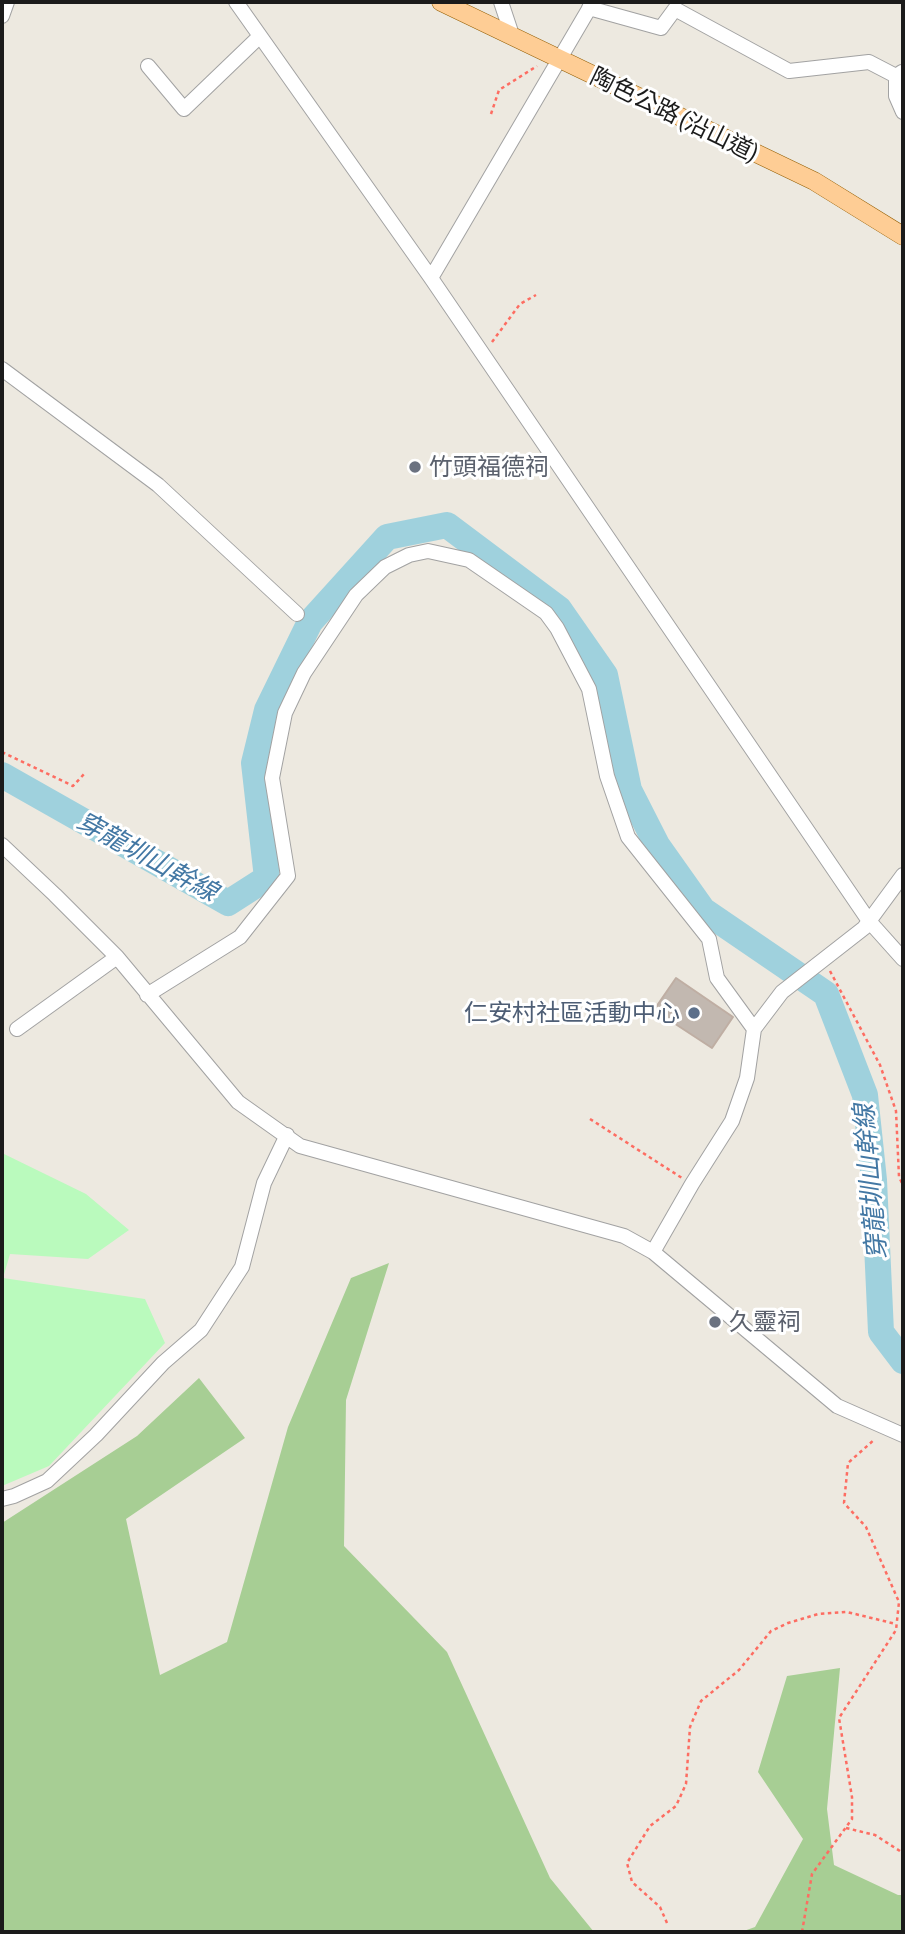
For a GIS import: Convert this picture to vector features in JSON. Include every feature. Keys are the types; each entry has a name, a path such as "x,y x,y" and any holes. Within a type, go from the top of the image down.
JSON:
{"main road":[{"name":"陶色公路 (沿山道)","path":"441,2 814,181 903,236"}],"street":[{"path":"2,16 7,2"},
{"path":"236,2 431,278 869,921 903,959"},
{"path":"501,2 512,35"},
{"path":"431,278 591,5 661,28 675,9 789,71 869,62 900,74 896,96 903,112"},
{"path":"148,66 184,108 260,36"},
{"path":"2,369 158,485 297,614"},
{"path":"146,995 240,937 288,876 272,778 285,713 304,673 356,596 385,568 409,555 428,551 469,560 546,613 557,628 589,689 607,776 628,837 709,939 717,978 754,1029"},
{"path":"2,845 117,957 238,1102 300,1146 624,1236 653,1252 837,1406 903,1435"},
{"path":"653,1252 732,1121 747,1078 754,1029 782,992 864,928 903,875"},
{"path":"17,1029 117,957"},
{"path":"2,1499 47,1481 96,1435 163,1363 201,1330 242,1267 264,1183 288,1136"}],"path":[{"path":"491,114 499,90 533,68 558,59"},
{"path":"482,356 520,304 536,295"},
{"path":"2,752 73,786 85,773"},
{"path":"819,962 880,1065 896,1111 899,1177 903,1185"},
{"path":"590,1119 692,1184"},
{"path":"802,1932 812,1874 852,1819 852,1797 839,1718 896,1630 899,1602 866,1527 844,1503 848,1463 887,1428"},
{"path":"667,1923 660,1907 632,1882 627,1863 650,1826 676,1806 686,1784 690,1727 701,1701 739,1670 771,1631 788,1623 818,1614 847,1612 896,1624"},
{"path":"846,1827 876,1835 903,1853"}],"green space":[{"path":"2,1153 86,1194 129,1230 88,1259 10,1254 3,1278 145,1299 165,1343 49,1466 2,1486"},
{"path":"389,1263 346,1400 344,1546 447,1652 550,1878 594,1932 2,1932 2,1523 137,1436 199,1378 245,1438 126,1519 160,1675 227,1642 288,1427 351,1278"},
{"path":"840,1668 827,1809 834,1865 903,1895 903,1932 741,1932 755,1927 803,1839 758,1772 787,1676"}],"building":[{"name":"仁安村社區活動中心","path":"676,978 733,1017 712,1048 654,1010"}],"waterway":[{"name":"穿龍圳山幹線","path":"2,775 228,903 267,878 254,763 267,710 310,622 387,537 447,525 559,609 605,675 629,790 657,845 703,910 826,994 865,1095 874,1180 881,1332 903,1361"}],"place":[{"name":"竹頭福德祠","path":"415,467"},
{"name":"仁安村社區活動中心","path":"694,1013"},
{"name":"久靈祠","path":"715,1322"}]}
